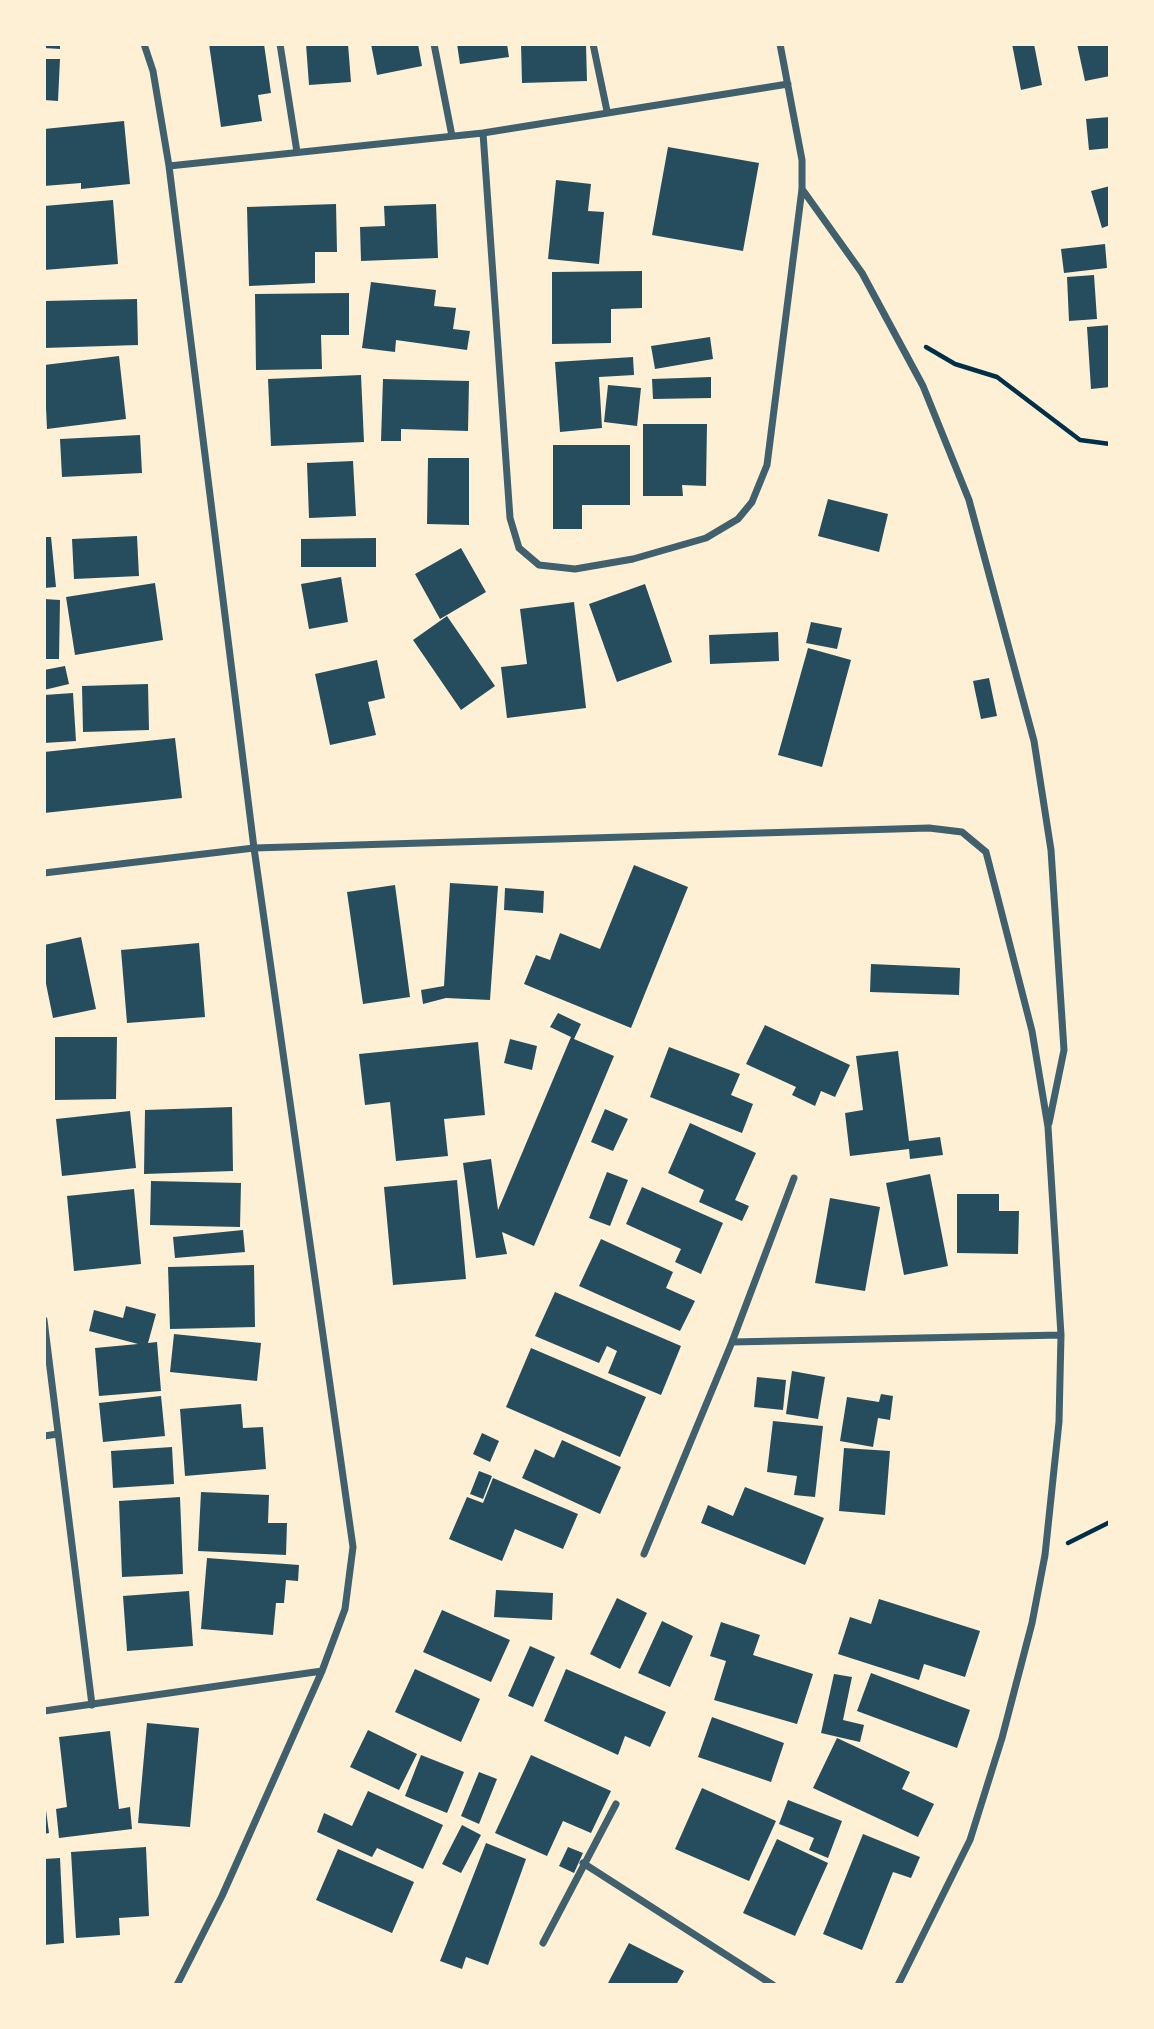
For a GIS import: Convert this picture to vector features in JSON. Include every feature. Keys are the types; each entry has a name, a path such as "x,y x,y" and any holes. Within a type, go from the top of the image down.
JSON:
{"street":[{"path":"144,44 157,91 169,166 254,848 353,1547 345,1609 322,1671 222,1896 177,1985"},
{"path":"281,44 297,152"},
{"path":"434,44 452,136"},
{"path":"593,44 607,111"},
{"path":"483,133 509,519 519,548 539,565 575,569 634,559 706,538 738,519 751,502 767,465 802,189 802,160 780,44"},
{"path":"169,166 483,133 788,84"},
{"path":"802,189 862,273 923,386 969,500 1034,741 1051,850 1064,1050 1048,1127"},
{"path":"44,873 254,848 929,828 962,832 986,852 1032,1031 1048,1127 1061,1335 1059,1422 1045,1555 1032,1623 1002,1738 970,1840 898,1985"},
{"path":"644,1554 732,1342 794,1178"},
{"path":"44,1320 92,1705"},
{"path":"732,1342 1061,1335"},
{"path":"44,1436 58,1434"},
{"path":"44,1711 322,1671"},
{"path":"543,1942 616,1804"},
{"path":"583,1863 773,1985"}],"path":[{"path":"922,345 955,364 997,377 1080,440 1110,444"},
{"path":"1045,1555 1110,1522"}],"building":[{"path":"44,44 60,44 60,49 44,48"},
{"path":"209,44 264,44 271,93 258,95 262,121 221,127"},
{"path":"306,44 348,44 351,82 309,85"},
{"path":"371,44 418,44 422,66 377,75"},
{"path":"457,44 507,44 509,57 460,64"},
{"path":"521,44 586,44 587,81 522,83"},
{"path":"1012,44 1034,44 1042,85 1021,90"},
{"path":"1077,44 1110,44 1110,76 1085,81"},
{"path":"44,59 60,59 58,101 44,100"},
{"path":"1110,117 1110,148 1089,150 1086,119"},
{"path":"124,121 130,184 81,189 81,183 44,186 44,129"},
{"path":"668,147 759,163 743,251 652,235"},
{"path":"556,180 591,184 588,211 604,212 599,264 548,259"},
{"path":"1110,186 1110,225 1102,228 1091,191"},
{"path":"113,200 118,264 44,270 44,206"},
{"path":"336,204 337,252 315,252 315,283 249,286 247,207"},
{"path":"436,204 438,258 361,261 360,227 385,226 384,206"},
{"path":"1105,244 1107,268 1064,273 1061,249"},
{"path":"642,271 642,308 611,309 611,343 552,344 552,272"},
{"path":"1094,275 1097,319 1069,321 1067,277"},
{"path":"371,282 436,290 434,306 456,308 453,329 470,331 467,350 396,340 395,352 362,348"},
{"path":"349,293 349,335 321,335 322,369 256,370 255,294"},
{"path":"137,299 138,345 44,348 44,301"},
{"path":"1110,325 1110,387 1091,389 1087,327"},
{"path":"710,337 713,359 655,369 651,346"},
{"path":"119,356 126,419 47,429 44,365"},
{"path":"633,357 634,375 599,377 602,428 560,432 555,362"},
{"path":"361,375 364,442 271,446 268,379"},
{"path":"711,377 711,398 653,399 652,379"},
{"path":"383,379 469,381 468,431 401,429 401,441 381,441"},
{"path":"608,385 641,388 637,426 604,422"},
{"path":"643,424 707,424 706,486 682,485 683,496 643,496"},
{"path":"140,435 142,473 62,477 60,439"},
{"path":"553,445 630,445 630,505 582,505 582,529 553,529"},
{"path":"428,458 469,458 469,525 427,524"},
{"path":"353,461 356,516 309,518 307,463"},
{"path":"828,499 888,514 879,552 818,536"},
{"path":"137,536 139,576 74,579 72,539"},
{"path":"44,537 51,537 56,587 44,588"},
{"path":"376,538 376,567 301,567 301,539"},
{"path":"461,548 486,592 440,619 415,574"},
{"path":"341,577 348,622 309,629 301,584"},
{"path":"155,583 163,640 75,655 66,597"},
{"path":"645,584 672,662 617,682 589,604"},
{"path":"44,599 60,600 59,659 44,659"},
{"path":"574,602 586,708 507,718 501,667 527,664 520,609"},
{"path":"447,616 495,686 461,710 413,640"},
{"path":"811,622 842,628 837,649 806,643"},
{"path":"778,632 779,661 710,664 709,635"},
{"path":"808,648 851,660 822,767 778,755"},
{"path":"377,660 385,698 368,702 376,735 330,745 315,674"},
{"path":"65,666 69,684 44,690 44,670"},
{"path":"989,678 997,716 981,719 973,681"},
{"path":"148,684 149,730 83,732 82,686"},
{"path":"73,693 76,741 44,743 44,695"},
{"path":"175,738 182,798 44,813 44,752"},
{"path":"634,865 688,887 631,1028 524,984 536,955 550,960 560,933 600,949"},
{"path":"450,883 498,886 490,1000 446,998 423,1004 421,990 444,986"},
{"path":"395,885 410,997 363,1004 347,892"},
{"path":"505,888 544,891 543,913 504,910"},
{"path":"81,937 96,1009 53,1018 44,974 44,945"},
{"path":"199,943 205,1017 127,1023 121,950"},
{"path":"871,964 960,968 959,995 870,992"},
{"path":"558,1013 581,1024 574,1039 614,1056 534,1246 502,1232 507,1254 476,1258 463,1163 491,1159 498,1210 571,1037 550,1027"},
{"path":"765,1025 850,1065 835,1097 821,1091 815,1106 792,1095 796,1087 746,1064"},
{"path":"55,1037 117,1037 116,1099 55,1100"},
{"path":"510,1039 537,1046 532,1070 504,1063"},
{"path":"478,1042 485,1115 444,1119 448,1156 396,1161 390,1102 365,1105 359,1054"},
{"path":"669,1047 740,1074 731,1095 753,1104 742,1133 650,1097"},
{"path":"898,1051 909,1141 940,1137 943,1155 910,1159 909,1149 850,1156 845,1113 863,1110 856,1056"},
{"path":"232,1107 233,1171 144,1174 145,1110"},
{"path":"605,1109 628,1119 613,1151 591,1142"},
{"path":"130,1111 136,1168 62,1176 56,1119"},
{"path":"690,1123 756,1153 735,1200 749,1206 742,1221 699,1202 704,1190 668,1173"},
{"path":"607,1172 628,1180 610,1226 589,1218"},
{"path":"930,1174 948,1266 904,1275 886,1183"},
{"path":"457,1180 466,1279 393,1285 384,1187"},
{"path":"151,1181 241,1183 240,1227 150,1225"},
{"path":"642,1187 723,1223 701,1274 675,1262 681,1249 626,1224"},
{"path":"134,1189 141,1264 74,1271 67,1196"},
{"path":"957,1194 999,1194 999,1211 1019,1211 1018,1254 957,1253"},
{"path":"830,1198 880,1207 865,1291 815,1283"},
{"path":"243,1230 245,1252 175,1258 173,1237"},
{"path":"601,1239 673,1272 666,1288 695,1301 680,1331 579,1286"},
{"path":"254,1265 255,1327 170,1329 168,1267"},
{"path":"555,1292 681,1346 661,1395 608,1373 617,1351 607,1346 599,1363 535,1336"},
{"path":"126,1306 156,1314 148,1343 157,1342 161,1391 99,1396 95,1348 138,1344 89,1331 94,1310 123,1318"},
{"path":"174,1334 261,1343 257,1381 170,1372"},
{"path":"531,1348 646,1397 620,1457 506,1407"},
{"path":"792,1371 825,1377 818,1419 786,1414"},
{"path":"757,1377 786,1380 783,1410 754,1407"},
{"path":"881,1394 893,1396 890,1420 878,1418 873,1447 840,1441 847,1397 879,1402"},
{"path":"161,1396 165,1436 103,1442 99,1403"},
{"path":"241,1404 243,1428 263,1427 266,1469 185,1476 180,1409"},
{"path":"773,1421 823,1426 815,1497 794,1495 797,1476 767,1472"},
{"path":"482,1433 499,1441 490,1462 473,1454"},
{"path":"562,1440 621,1467 600,1514 522,1478 535,1449 554,1458"},
{"path":"172,1447 174,1484 113,1488 111,1451"},
{"path":"844,1448 890,1451 885,1515 839,1511"},
{"path":"479,1471 492,1476 483,1499 470,1494"},
{"path":"493,1478 578,1514 563,1549 515,1529 502,1561 449,1539 467,1497 483,1503"},
{"path":"745,1487 824,1518 805,1565 701,1523 708,1505 733,1516"},
{"path":"201,1492 269,1495 268,1523 287,1523 286,1555 198,1551"},
{"path":"180,1497 183,1574 122,1577 119,1501"},
{"path":"207,1558 299,1565 298,1581 286,1580 284,1603 276,1603 273,1635 201,1629"},
{"path":"496,1590 553,1593 552,1620 494,1617"},
{"path":"189,1591 193,1646 127,1651 123,1596"},
{"path":"617,1598 647,1613 620,1669 590,1654"},
{"path":"879,1599 980,1631 965,1677 924,1664 919,1680 838,1654 850,1617 871,1624"},
{"path":"442,1610 510,1640 491,1682 423,1652"},
{"path":"662,1621 693,1636 670,1687 638,1673"},
{"path":"721,1622 760,1635 753,1655 813,1674 797,1724 714,1700 726,1661 710,1656"},
{"path":"530,1646 555,1657 533,1707 508,1696"},
{"path":"415,1669 480,1699 461,1742 395,1712"},
{"path":"566,1669 666,1712 650,1747 625,1736 618,1755 544,1721"},
{"path":"871,1673 970,1710 957,1748 857,1711"},
{"path":"834,1674 852,1677 843,1720 864,1725 860,1742 821,1733"},
{"path":"712,1717 784,1743 771,1782 698,1757"},
{"path":"147,1723 199,1728 190,1827 138,1823"},
{"path":"368,1730 417,1754 399,1790 350,1767"},
{"path":"110,1731 119,1809 130,1807 132,1829 59,1838 56,1809 67,1807 59,1737"},
{"path":"837,1738 910,1772 902,1789 934,1804 918,1837 813,1788"},
{"path":"421,1755 464,1772 447,1813 405,1796"},
{"path":"531,1755 611,1791 591,1833 563,1821 547,1856 495,1833"},
{"path":"479,1772 497,1779 479,1824 461,1816"},
{"path":"702,1788 776,1821 749,1881 675,1849"},
{"path":"368,1791 443,1825 423,1869 377,1848 372,1857 317,1832 324,1813 352,1826"},
{"path":"44,1795 49,1833 44,1834"},
{"path":"788,1800 842,1821 828,1858 809,1850 814,1838 779,1824"},
{"path":"462,1825 481,1835 461,1873 442,1864"},
{"path":"863,1834 920,1857 911,1878 893,1872 862,1950 823,1934"},
{"path":"777,1839 828,1863 795,1936 743,1913"},
{"path":"486,1843 526,1859 488,1965 466,1957 462,1969 440,1961"},
{"path":"146,1847 149,1916 119,1918 120,1935 76,1938 71,1852"},
{"path":"568,1847 583,1853 574,1873 559,1866"},
{"path":"338,1849 414,1882 392,1933 316,1900"},
{"path":"60,1858 64,1943 44,1945 44,1859"},
{"path":"629,1943 684,1971 676,1985 607,1985"}]}
